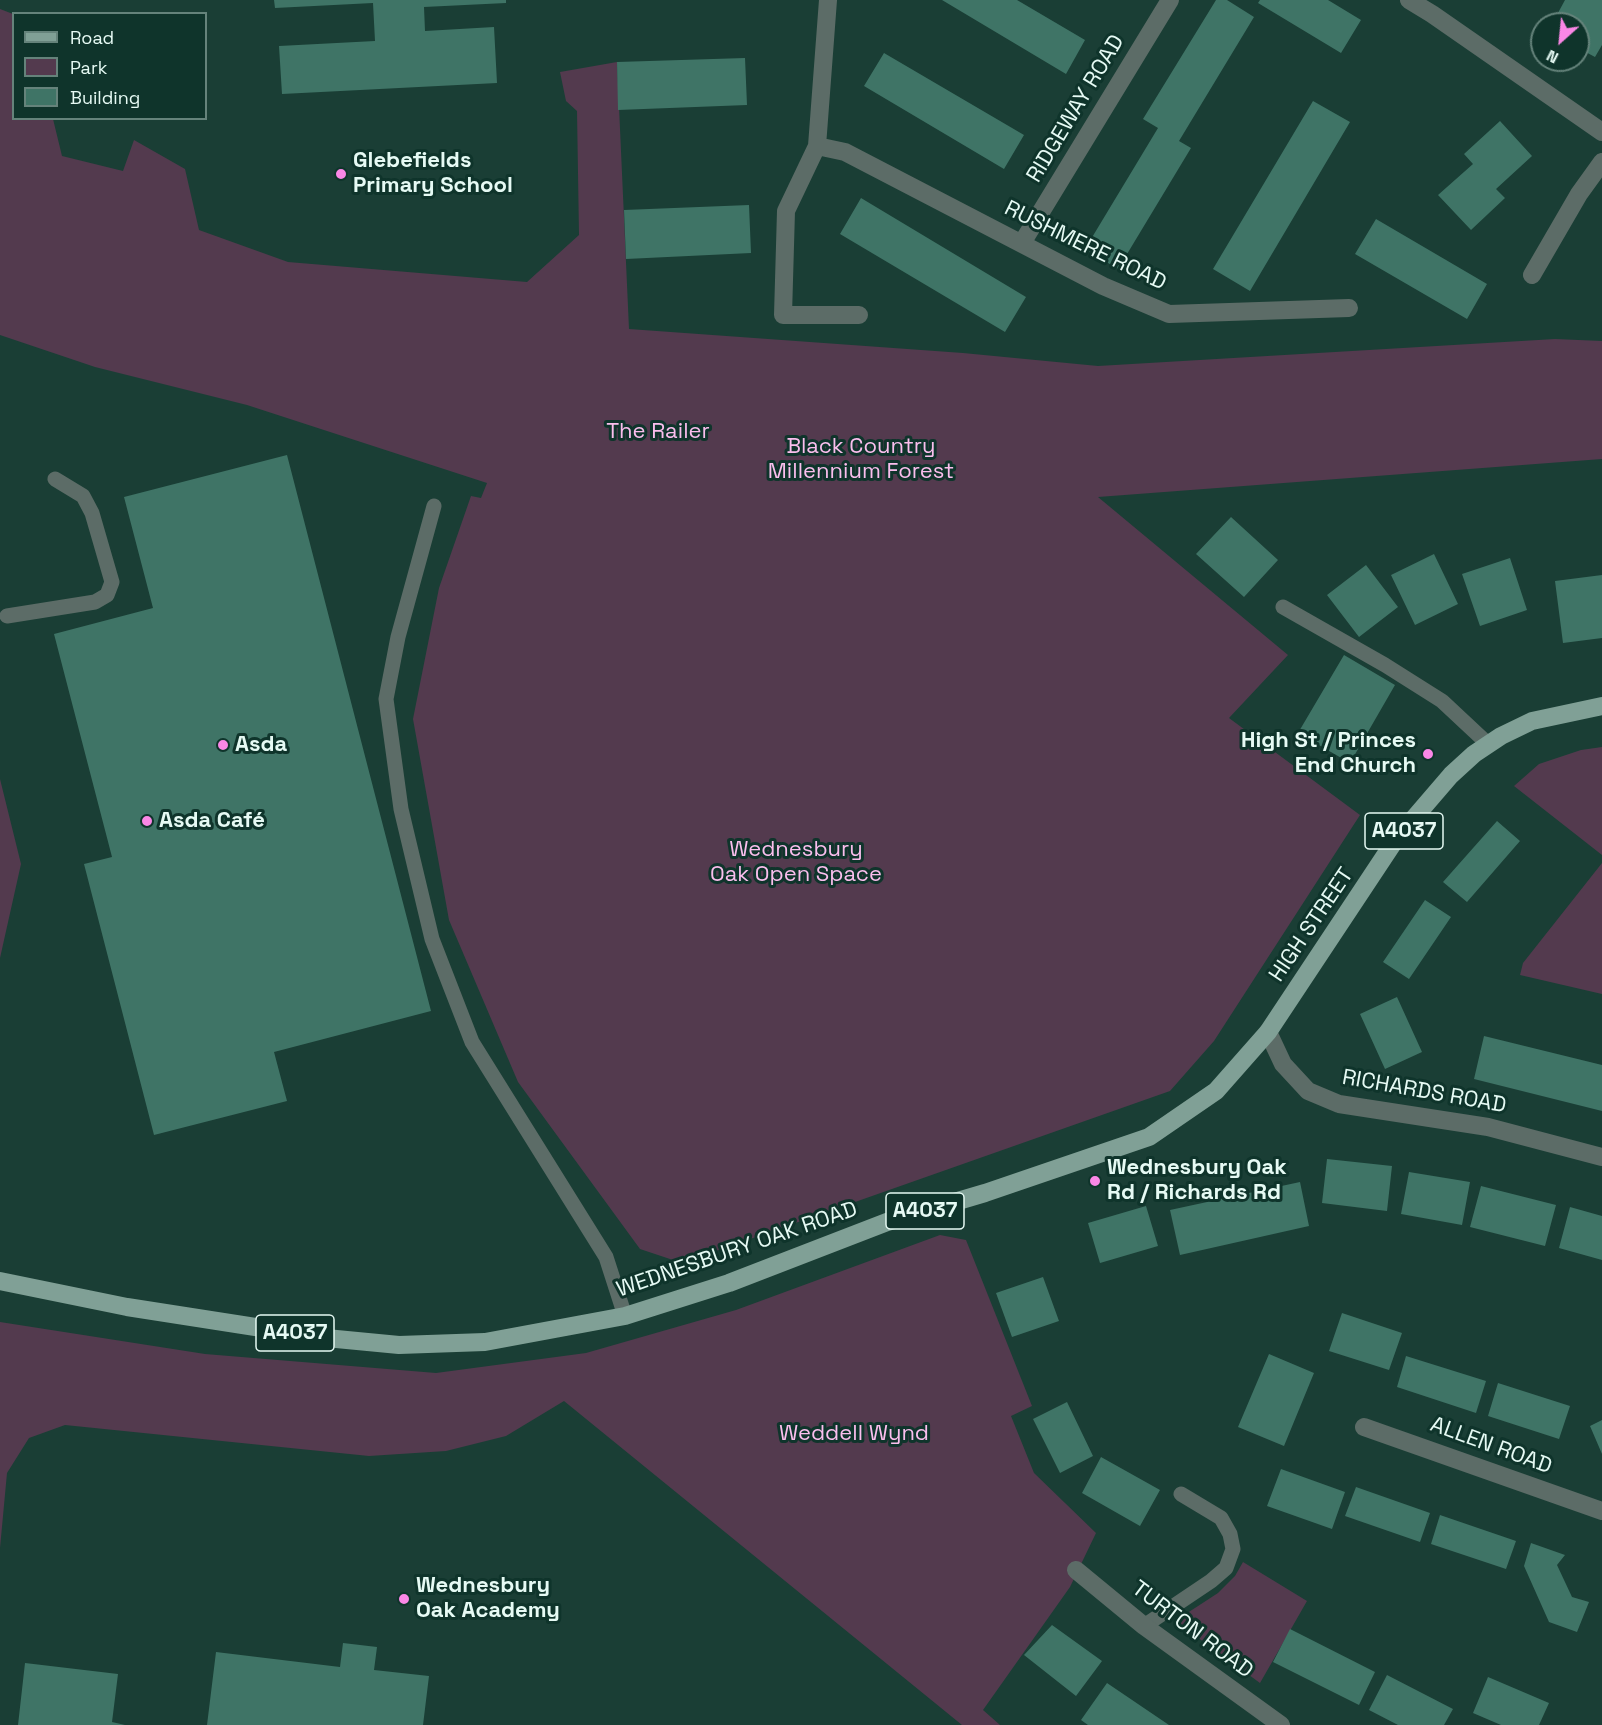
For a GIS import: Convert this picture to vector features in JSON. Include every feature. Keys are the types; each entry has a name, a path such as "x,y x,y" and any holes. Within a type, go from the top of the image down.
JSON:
{"main road":[{"name":"HIGH STREET","path":"1216,1091 1268,1032 1396,839 1451,775 1488,744 1532,721 1602,706"},
{"name":"WEDNESBURY OAK ROAD","path":"0,1281 138,1309 326,1338 399,1344 485,1342 625,1316 729,1283 887,1222 985,1193 1149,1137 1216,1091"}],"street":[{"path":"828,0 818,146 786,211 783,315 859,315"},
{"name":"RIDGEWAY ROAD","path":"1022,243 1170,0"},
{"path":"1409,0 1435,7 1602,132"},
{"name":"RUSHMERE ROAD","path":"818,146 845,152 1103,286 1169,314 1349,308"},
{"path":"1532,275 1579,194 1602,162"},
{"name":"RICHARDS ROAD","path":"1268,1032 1283,1064 1308,1091 1340,1104 1488,1127 1602,1157"},
{"name":"ALLEN ROAD","path":"1364,1426 1602,1511"},
{"name":"TURTON ROAD","path":"1076,1570 1144,1626 1281,1725"}],"lane":[{"path":"7,616 95,603 107,595 112,582 92,513 83,496 55,479"},
{"path":"434,506 398,637 386,699 401,809 408,842 432,939 472,1042 606,1257 625,1316"},
{"path":"1283,607 1385,665 1442,701 1488,744"},
{"path":"1144,1626 1211,1581 1226,1568 1233,1549 1230,1534 1221,1518 1181,1494"}],"green space":[{"name":"Wednesbury Oak Open Space","path":"0,9 12,14 12,120 53,120 62,156 123,171 134,140 185,169 199,230 288,262 527,282 579,235 577,111 566,101 560,72 617,62 629,329 963,353 1098,366 1555,339 1602,341 1602,459 1098,497 1288,655 1229,718 1360,815 1214,1041 1170,1091 682,1263 640,1249 518,1082 449,920 413,719 439,588 471,496 481,498 487,483 247,405 95,367 0,335"},
{"path":"1602,747 1602,855 1514,786 1539,764 1581,750"},
{"path":"0,779 21,864 0,958"},
{"path":"1602,863 1602,994 1520,975 1523,963"},
{"name":"Weddell Wynd","path":"940,1235 966,1240 1032,1406 1011,1416 1034,1473 1096,1533 1070,1587 983,1710 1000,1725 962,1725 564,1401 506,1436 446,1451 369,1456 65,1425 29,1438 7,1473 0,1548 0,1322 205,1354 436,1373 586,1353 736,1310"},
{"path":"1243,1562 1307,1601 1260,1683 1175,1621 1218,1593 1235,1576"}],"building":[{"path":"274,0 506,0 506,3 424,7 425,31 494,27 497,83 282,94 279,46 375,41 373,3 275,8"},
{"path":"942,0 1017,0 1085,40 1066,74"},
{"path":"1216,0 1227,0 1254,17 1179,141 1191,148 1118,269 1085,249 1158,128 1143,119"},
{"path":"1260,0 1328,0 1361,20 1341,53 1258,3"},
{"path":"1565,0 1602,0 1602,45 1595,57 1590,54 1590,12 1558,12"},
{"path":"884,53 1024,135 1004,169 864,86"},
{"path":"745,58 747,105 618,110 617,62"},
{"path":"1313,101 1350,122 1250,291 1213,269"},
{"path":"1500,121 1532,156 1496,189 1505,198 1471,230 1438,195 1473,164 1464,154"},
{"path":"861,198 1026,297 1005,332 840,234"},
{"path":"749,205 751,253 626,259 624,210"},
{"path":"1376,219 1487,284 1467,319 1355,254"},
{"name":"Asda","path":"287,455 431,1011 274,1052 287,1101 154,1135 84,864 112,857 54,634 153,608 124,497"},
{"path":"1231,517 1278,560 1244,597 1196,554"},
{"path":"1434,554 1458,604 1415,625 1391,575"},
{"path":"1510,558 1527,610 1480,626 1462,574"},
{"path":"1366,565 1398,607 1359,637 1327,595"},
{"path":"1602,575 1602,638 1563,643 1555,581"},
{"path":"1344,655 1395,685 1350,763 1298,733"},
{"path":"1497,821 1520,841 1467,902 1443,882"},
{"path":"1425,900 1451,917 1409,979 1383,962"},
{"path":"1397,997 1422,1052 1385,1069 1360,1014"},
{"path":"1484,1036 1602,1065 1602,1111 1474,1079"},
{"path":"1327,1159 1392,1166 1387,1211 1322,1203"},
{"path":"1409,1172 1470,1182 1462,1225 1401,1214"},
{"path":"1300,1182 1309,1226 1180,1255 1170,1210"},
{"path":"1481,1186 1556,1205 1545,1246 1470,1227"},
{"path":"1146,1206 1158,1246 1100,1263 1088,1223"},
{"path":"1570,1207 1602,1216 1602,1260 1559,1248"},
{"path":"1043,1277 1059,1321 1012,1337 996,1293"},
{"path":"1342,1313 1402,1333 1389,1370 1329,1351"},
{"path":"1269,1354 1314,1373 1284,1446 1238,1427"},
{"path":"1406,1356 1486,1381 1476,1413 1397,1387"},
{"path":"1498,1383 1570,1406 1559,1439 1488,1416"},
{"path":"1067,1402 1093,1456 1060,1473 1033,1419"},
{"path":"1602,1420 1602,1454 1590,1426"},
{"path":"1101,1457 1160,1490 1140,1526 1082,1493"},
{"path":"1281,1469 1345,1492 1332,1529 1267,1506"},
{"path":"1356,1487 1430,1513 1420,1542 1345,1516"},
{"path":"1440,1515 1516,1541 1506,1569 1431,1544"},
{"path":"1531,1543 1565,1555 1557,1565 1572,1597 1589,1602 1577,1632 1549,1622 1524,1566"},
{"path":"1052,1625 1102,1661 1076,1696 1024,1655"},
{"path":"1290,1629 1375,1672 1359,1705 1273,1662"},
{"path":"343,1643 377,1647 374,1670 429,1676 423,1725 207,1725 216,1652 340,1667"},
{"path":"25,1663 118,1674 112,1722 125,1725 18,1725"},
{"path":"1387,1675 1453,1709 1444,1725 1398,1725 1369,1710"},
{"path":"1488,1677 1549,1703 1539,1725 1501,1725 1473,1713"},
{"path":"1107,1683 1169,1725 1088,1725 1081,1720"}],"place":[{"name":"Glebefields Primary School","path":"341,174"},
{"name":"Asda","path":"223,745"},
{"name":"High St / Princes End Church","path":"1428,754"},
{"name":"Asda Café","path":"147,821"},
{"name":"Wednesbury Oak Rd / Richards Rd","path":"1095,1181"},
{"name":"Wednesbury Oak Academy","path":"404,1599"}],"park label":[{"name":"The Railer","path":"658,432"},
{"name":"Black Country Millennium Forest","path":"861,460"}]}
